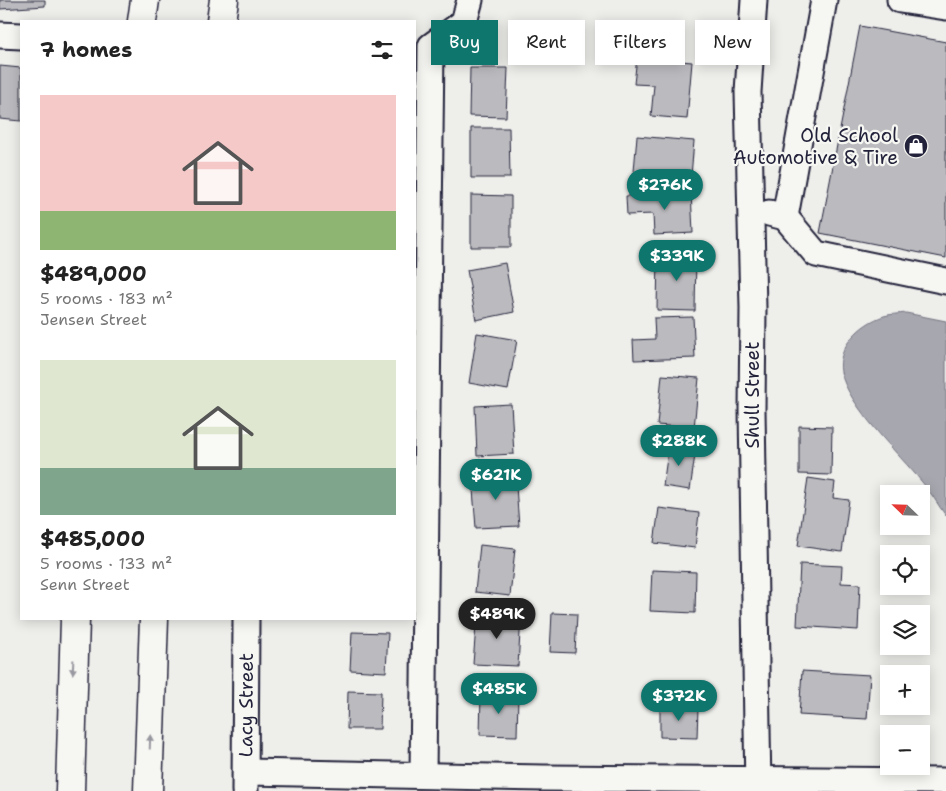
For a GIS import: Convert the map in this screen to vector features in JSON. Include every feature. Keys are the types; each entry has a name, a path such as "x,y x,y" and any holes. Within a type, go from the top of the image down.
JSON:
{"highway":[{"path":"142,20 145,0"},
{"path":"221,20 224,0"},
{"path":"70,791 75,620"},
{"path":"148,791 154,620"}],"street":[{"path":"423,775 423,46 464,22 470,0"},
{"name":"Shull Street","path":"754,0 748,92 758,785"},
{"path":"784,217 824,0"},
{"path":"900,0 946,7"},
{"path":"0,35 20,36"},
{"path":"750,208 784,217 816,254 946,281"},
{"name":"Lacy Street","path":"246,620 246,781"},
{"path":"246,781 423,775 758,785 946,781"}],"shaded area":[{"path":"906,313 946,321 946,516 930,493 930,485 924,485 853,400 841,372 842,354 852,337 875,319 892,314"}],"building":[{"path":"0,0 45,0 45,6 0,9"},
{"path":"860,26 946,42 946,258 820,233"},
{"path":"685,61 692,62 687,119 651,116 654,85 634,84 636,65 685,65"},
{"path":"0,66 20,68 20,121 0,119"},
{"path":"470,68 508,68 506,117 469,116"},
{"path":"471,128 509,128 510,178 471,178"},
{"path":"637,136 694,141 690,188 633,183"},
{"path":"691,192 693,233 654,235 653,214 627,215 626,196"},
{"path":"471,195 511,196 511,247 471,247"},
{"path":"658,253 696,253 695,311 657,310"},
{"path":"505,263 514,312 476,320 467,270"},
{"path":"693,317 695,358 634,360 633,340 655,339 654,318"},
{"path":"477,333 517,340 508,390 469,383"},
{"path":"662,375 699,378 694,428 657,425"},
{"path":"511,404 514,454 477,456 475,406"},
{"path":"799,426 832,427 831,475 799,474"},
{"path":"669,444 696,448 690,490 663,486"},
{"path":"515,473 519,526 476,528 472,476"},
{"path":"808,478 835,482 833,498 849,500 842,552 798,546"},
{"path":"659,508 699,513 695,548 654,543"},
{"path":"480,545 515,549 510,596 475,592"},
{"path":"800,564 842,566 841,583 860,584 858,630 797,626"},
{"path":"652,570 696,572 695,613 650,611"},
{"path":"477,613 521,616 518,666 473,664"},
{"path":"552,613 577,614 575,653 550,652"},
{"path":"352,632 388,633 386,672 350,670"},
{"path":"802,671 870,675 867,719 799,715"},
{"path":"348,691 381,692 380,729 347,729"},
{"path":"481,694 518,695 517,736 480,735"},
{"path":"660,707 698,708 697,738 660,737"}],"place":[{"name":"Old School Automotive & Tire","path":"916,146"}]}
